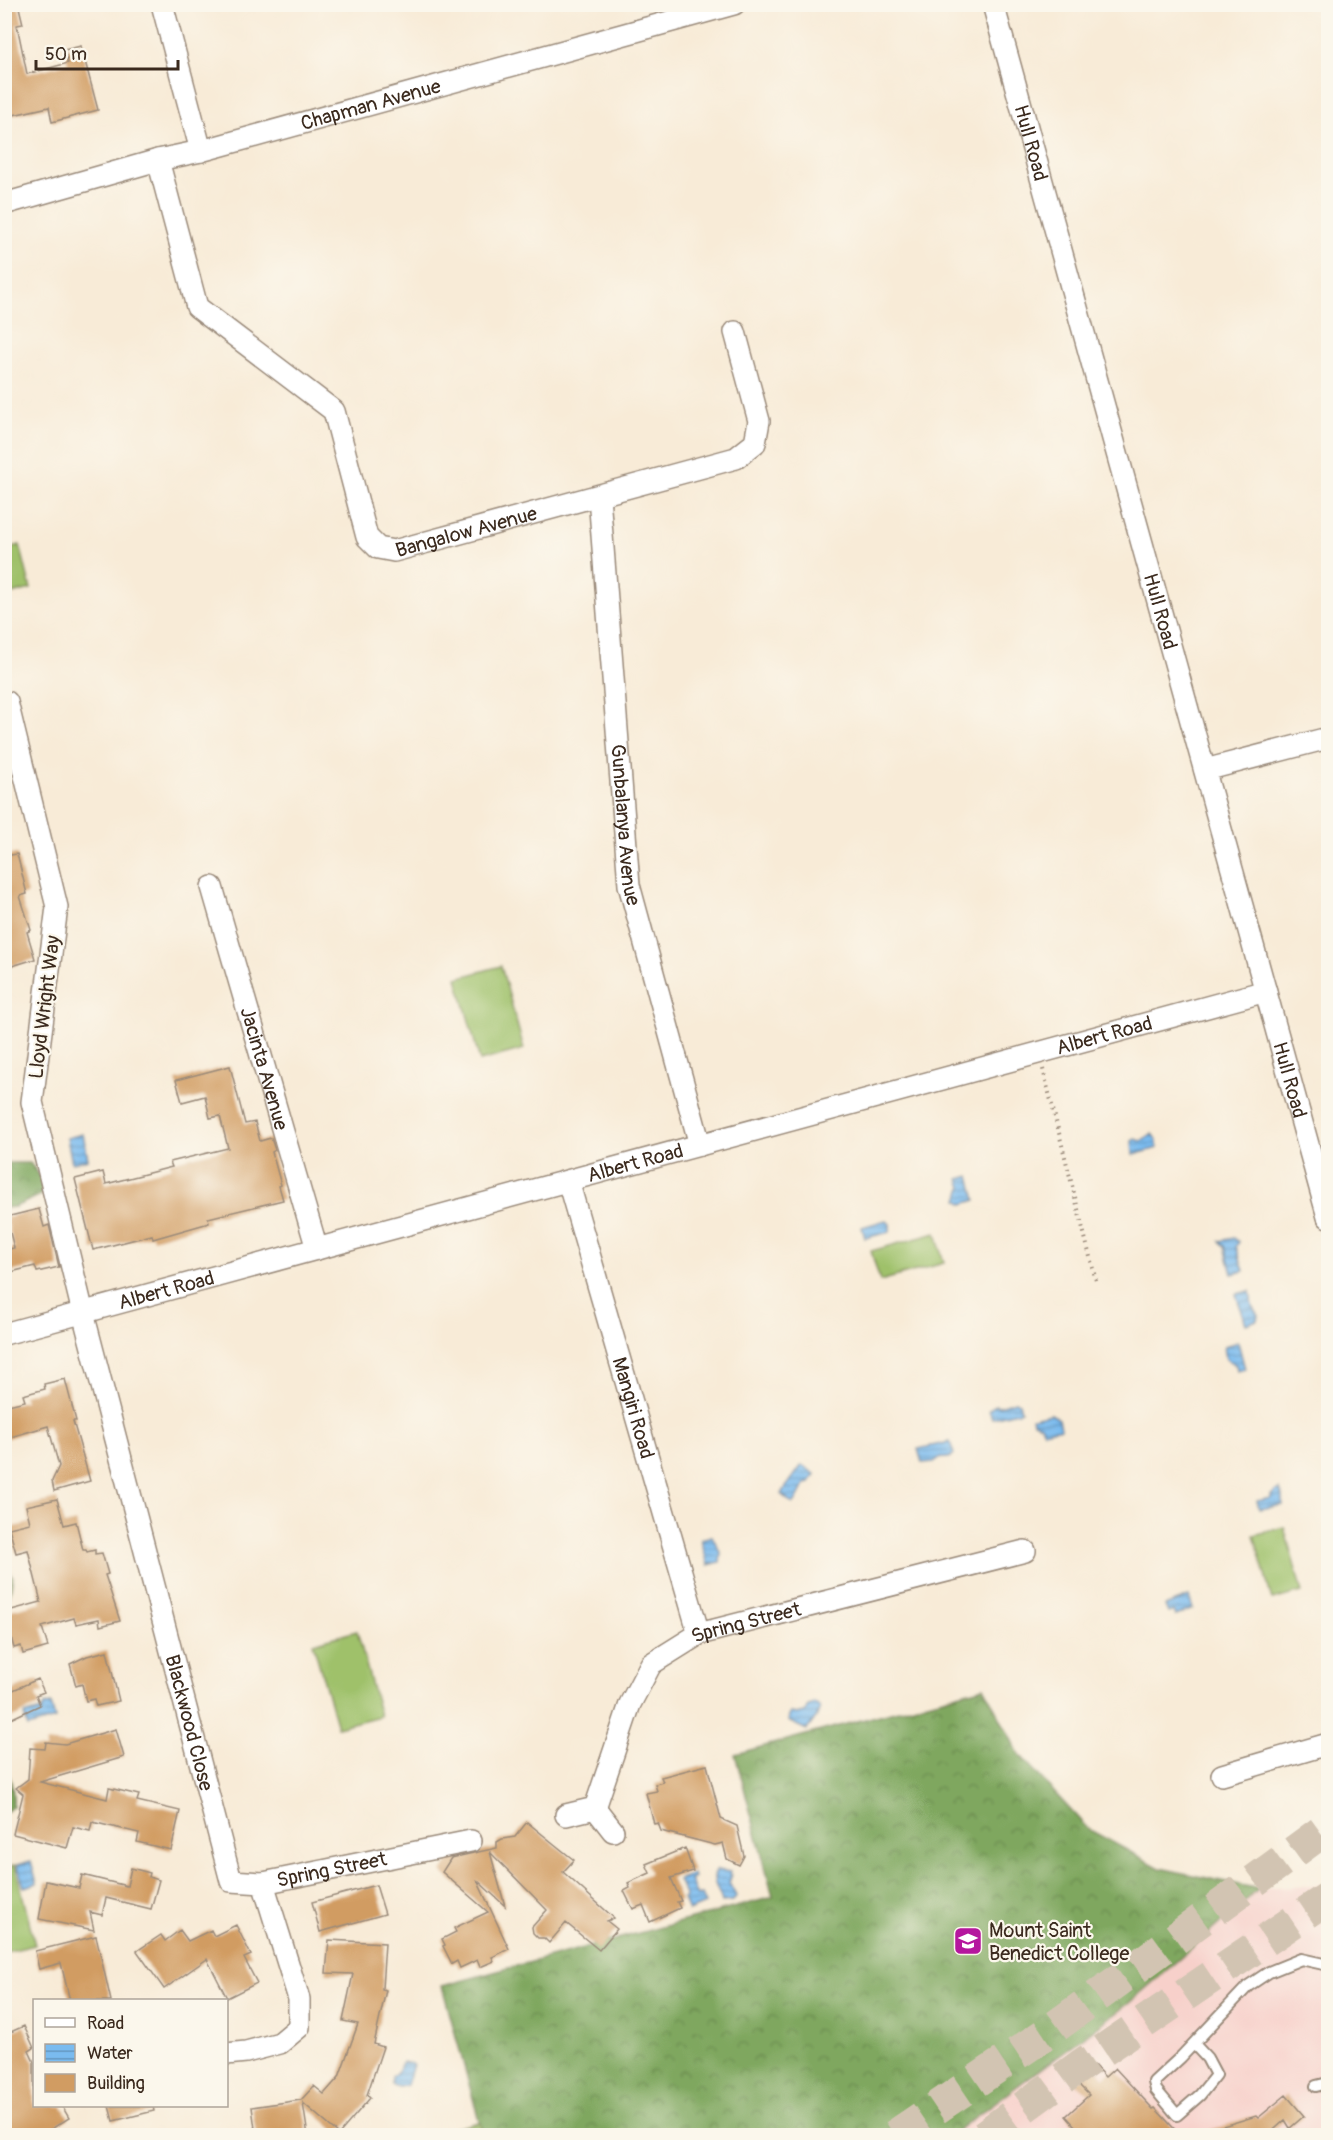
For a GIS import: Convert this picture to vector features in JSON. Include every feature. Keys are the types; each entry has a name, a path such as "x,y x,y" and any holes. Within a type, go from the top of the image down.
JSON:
{"street":[{"path":"162,4 201,152"},
{"name":"Chapman Avenue","path":"4,204 158,160 201,152 734,4"},
{"name":"Hull Road","path":"993,4 1329,1216"},
{"name":"Bangalow Avenue","path":"158,160 196,307 334,411 367,537 378,548 394,551 736,458 755,443 759,421 735,332"},
{"name":"Gunbalanya Avenue","path":"599,495 629,885 699,1145"},
{"name":"Lloyd Wright Way","path":"7,702 57,908 32,1102 82,1312"},
{"path":"1205,770 1329,738"},
{"name":"Jacinta Avenue","path":"212,887 317,1249"},
{"name":"Albert Road","path":"4,1334 1266,991"},
{"name":"Mangiri Road","path":"568,1181 699,1634"},
{"name":"Blackwood Close","path":"82,1312 231,1881 263,1883"},
{"name":"Spring Street","path":"595,1808 630,1704 651,1664 699,1634 1025,1551"},
{"path":"1222,1775 1329,1744"},
{"path":"566,1815 595,1808 613,1831"},
{"name":"Spring Street","path":"263,1883 471,1841"},
{"path":"228,2054 246,2052 280,2043 299,2027 299,1999 263,1883"}],"lane":[{"path":"1194,2044 1207,2058 1216,2075 1200,2095 1177,2115 1156,2090 1154,2082 1194,2044 1248,1986 1269,1972 1301,1959 1329,1965"},
{"path":"1316,2086 1329,2083"}],"path":[{"path":"1039,1053 1096,1281"}],"shaded area":[{"name":"Mount Saint Benedict College","path":"984,1687 1019,1754 1088,1829 1160,1868 1259,1889 1328,1885 1328,2135 483,2135 442,1986 773,1897 735,1754"}],"green space":[{"path":"20,545 31,589 5,596 5,549"},
{"path":"501,966 524,1049 480,1061 457,978"},
{"path":"5,1163 30,1163 42,1178 43,1194 15,1207 5,1208"},
{"path":"936,1233 944,1263 880,1281 871,1251"},
{"path":"1284,1527 1302,1592 1272,1600 1254,1535"},
{"path":"5,1564 13,1577 5,1609"},
{"path":"357,1631 380,1716 337,1727 313,1643"},
{"name":"Mount Saint Benedict College","path":"984,1687 1019,1754 1088,1829 1160,1868 1259,1889 1128,2004 951,2135 483,2135 442,1986 773,1897 735,1754"},
{"path":"5,1764 12,1784 13,1806 5,1813"},
{"path":"15,1865 35,1945 5,1952 5,1868"},
{"path":"479,2122 483,2135 429,2135"}],"water":[{"path":"83,1134 88,1159 72,1163 67,1138"},
{"path":"1152,1134 1158,1148 1133,1155 1132,1141 1135,1139 1141,1141"},
{"path":"970,1176 976,1200 963,1204 958,1200 962,1187 959,1179"},
{"path":"886,1220 890,1224 890,1232 865,1238 862,1227"},
{"path":"1234,1238 1239,1242 1236,1246 1244,1271 1232,1274 1225,1246 1220,1241"},
{"path":"1250,1291 1252,1306 1258,1315 1257,1320 1246,1324 1236,1294"},
{"path":"1238,1342 1245,1369 1237,1371 1236,1365 1226,1359 1224,1346"},
{"path":"1015,1401 1019,1403 1021,1411 992,1418 989,1410 995,1405 1000,1406"},
{"path":"1051,1414 1059,1419 1061,1428 1044,1432 1041,1425 1033,1422 1032,1418"},
{"path":"950,1442 954,1454 951,1457 941,1457 934,1462 922,1463 918,1449"},
{"path":"802,1465 815,1474 810,1483 805,1484 793,1504 781,1494"},
{"path":"1279,1489 1283,1496 1283,1505 1259,1509 1257,1501 1271,1498 1271,1495"},
{"path":"712,1536 721,1554 720,1562 708,1565 701,1539"},
{"path":"1189,1597 1193,1609 1175,1616 1173,1611 1168,1613 1165,1606"},
{"path":"814,1703 820,1708 807,1730 788,1721 790,1713 805,1713 807,1707"},
{"path":"51,1704 55,1719 28,1727 24,1715 42,1710 44,1706"},
{"path":"31,1861 37,1883 24,1887 17,1865"},
{"path":"717,1870 730,1872 729,1883 736,1896 733,1901 722,1902 714,1878"},
{"path":"693,1874 694,1878 690,1880 697,1896 701,1895 705,1904 688,1911 683,1899 686,1897 678,1880"},
{"path":"402,2062 413,2064 407,2085 399,2087 392,2085 392,2077 399,2070"}],"building":[{"path":"4,4 12,4 13,8 19,7 23,24 17,25 27,74 68,63 64,50 81,46 98,110 52,122 49,107 4,117 4,64 7,63 4,52"},
{"path":"17,854 27,894 20,896 31,930 27,932 35,959 4,966 4,856"},
{"path":"230,1066 245,1124 255,1122 260,1141 271,1138 283,1200 208,1218 209,1223 153,1239 152,1235 93,1250 75,1179 103,1172 106,1184 172,1167 170,1162 228,1148 220,1116 210,1118 205,1096 182,1102 176,1080"},
{"path":"39,1209 44,1227 49,1225 59,1267 37,1272 35,1266 11,1272 5,1250 14,1248 6,1217"},
{"path":"65,1379 76,1421 73,1421 90,1481 54,1491 52,1481 59,1466 48,1426 4,1439 4,1406 25,1401 23,1395 45,1389 44,1384"},
{"path":"57,1499 64,1525 76,1522 83,1550 87,1552 95,1550 95,1554 102,1553 108,1574 105,1575 120,1621 100,1626 99,1619 76,1624 74,1618 42,1627 48,1647 23,1654 21,1646 14,1648 4,1612 41,1602 28,1550 16,1553 9,1528 30,1523 26,1506"},
{"path":"107,1651 119,1701 96,1706 94,1699 86,1701 82,1684 76,1686 70,1664 87,1656"},
{"path":"38,1679 44,1692 36,1695 40,1705 4,1722 4,1694"},
{"path":"116,1729 124,1757 40,1782 107,1799 109,1788 139,1795 137,1801 180,1811 171,1850 137,1842 139,1833 92,1822 90,1831 73,1827 67,1848 13,1834 23,1794 16,1788 28,1779 30,1748 45,1749 46,1742 65,1744"},
{"path":"707,1765 721,1819 737,1826 744,1856 739,1865 727,1859 723,1843 715,1845 661,1831 658,1823 654,1824 646,1793 657,1791 655,1784 663,1782 661,1777"},
{"path":"527,1822 574,1860 563,1872 614,1918 607,1921 617,1929 599,1950 566,1923 549,1943 544,1938 538,1938 533,1933 532,1927 547,1910 490,1852 505,1906 477,1880 509,1949 492,1957 494,1961 480,1967 477,1960 460,1968 457,1961 452,1964 442,1939 456,1932 454,1928 488,1912 442,1872 451,1858 497,1848 497,1842 515,1837"},
{"path":"685,1848 693,1871 671,1878 681,1901 677,1902 680,1908 650,1922 643,1905 633,1909 624,1891 630,1888 628,1883 650,1873 646,1864"},
{"path":"131,1868 150,1873 149,1877 159,1880 151,1909 106,1898 102,1915 90,1912 94,1930 39,1919 46,1881 79,1888 82,1875 127,1886"},
{"path":"376,1885 385,1914 320,1932 312,1902"},
{"path":"236,1925 251,1955 244,1958 257,1983 227,1998 207,1959 164,1989 137,1951 161,1935 165,1941 180,1930 188,1941 211,1930 214,1936"},
{"path":"96,1936 111,1999 70,1999 61,1963 39,1969 35,1951"},
{"path":"329,1940 385,1943 382,1989 386,1990 374,2044 383,2047 367,2095 370,2098 339,2134 303,2103 308,2136 256,2136 252,2107 301,2100 314,2086 324,2094 339,2077 358,2024 343,2021 353,1974 326,1973"},
{"path":"24,2026 33,2046 29,2051 33,2060 33,2107 63,2107 69,2118 40,2136 9,2136 4,2128 4,2035"},
{"path":"1094,2065 1105,2077 1115,2068 1181,2136 1084,2136 1066,2116 1089,2095 1076,2082"},
{"path":"1286,2095 1304,2116 1290,2128 1285,2120 1267,2136 1204,2136 1203,2132 1256,2116 1258,2118"},
{"path":"109,2107 153,2107 154,2111 113,2121"}],"tunnel":[{"path":"895,2136 1044,2035 1328,1827"},
{"path":"984,2136 1080,2066 1328,1898"}],"place":[{"name":"Mount Saint Benedict College","path":"968,1941"}]}
